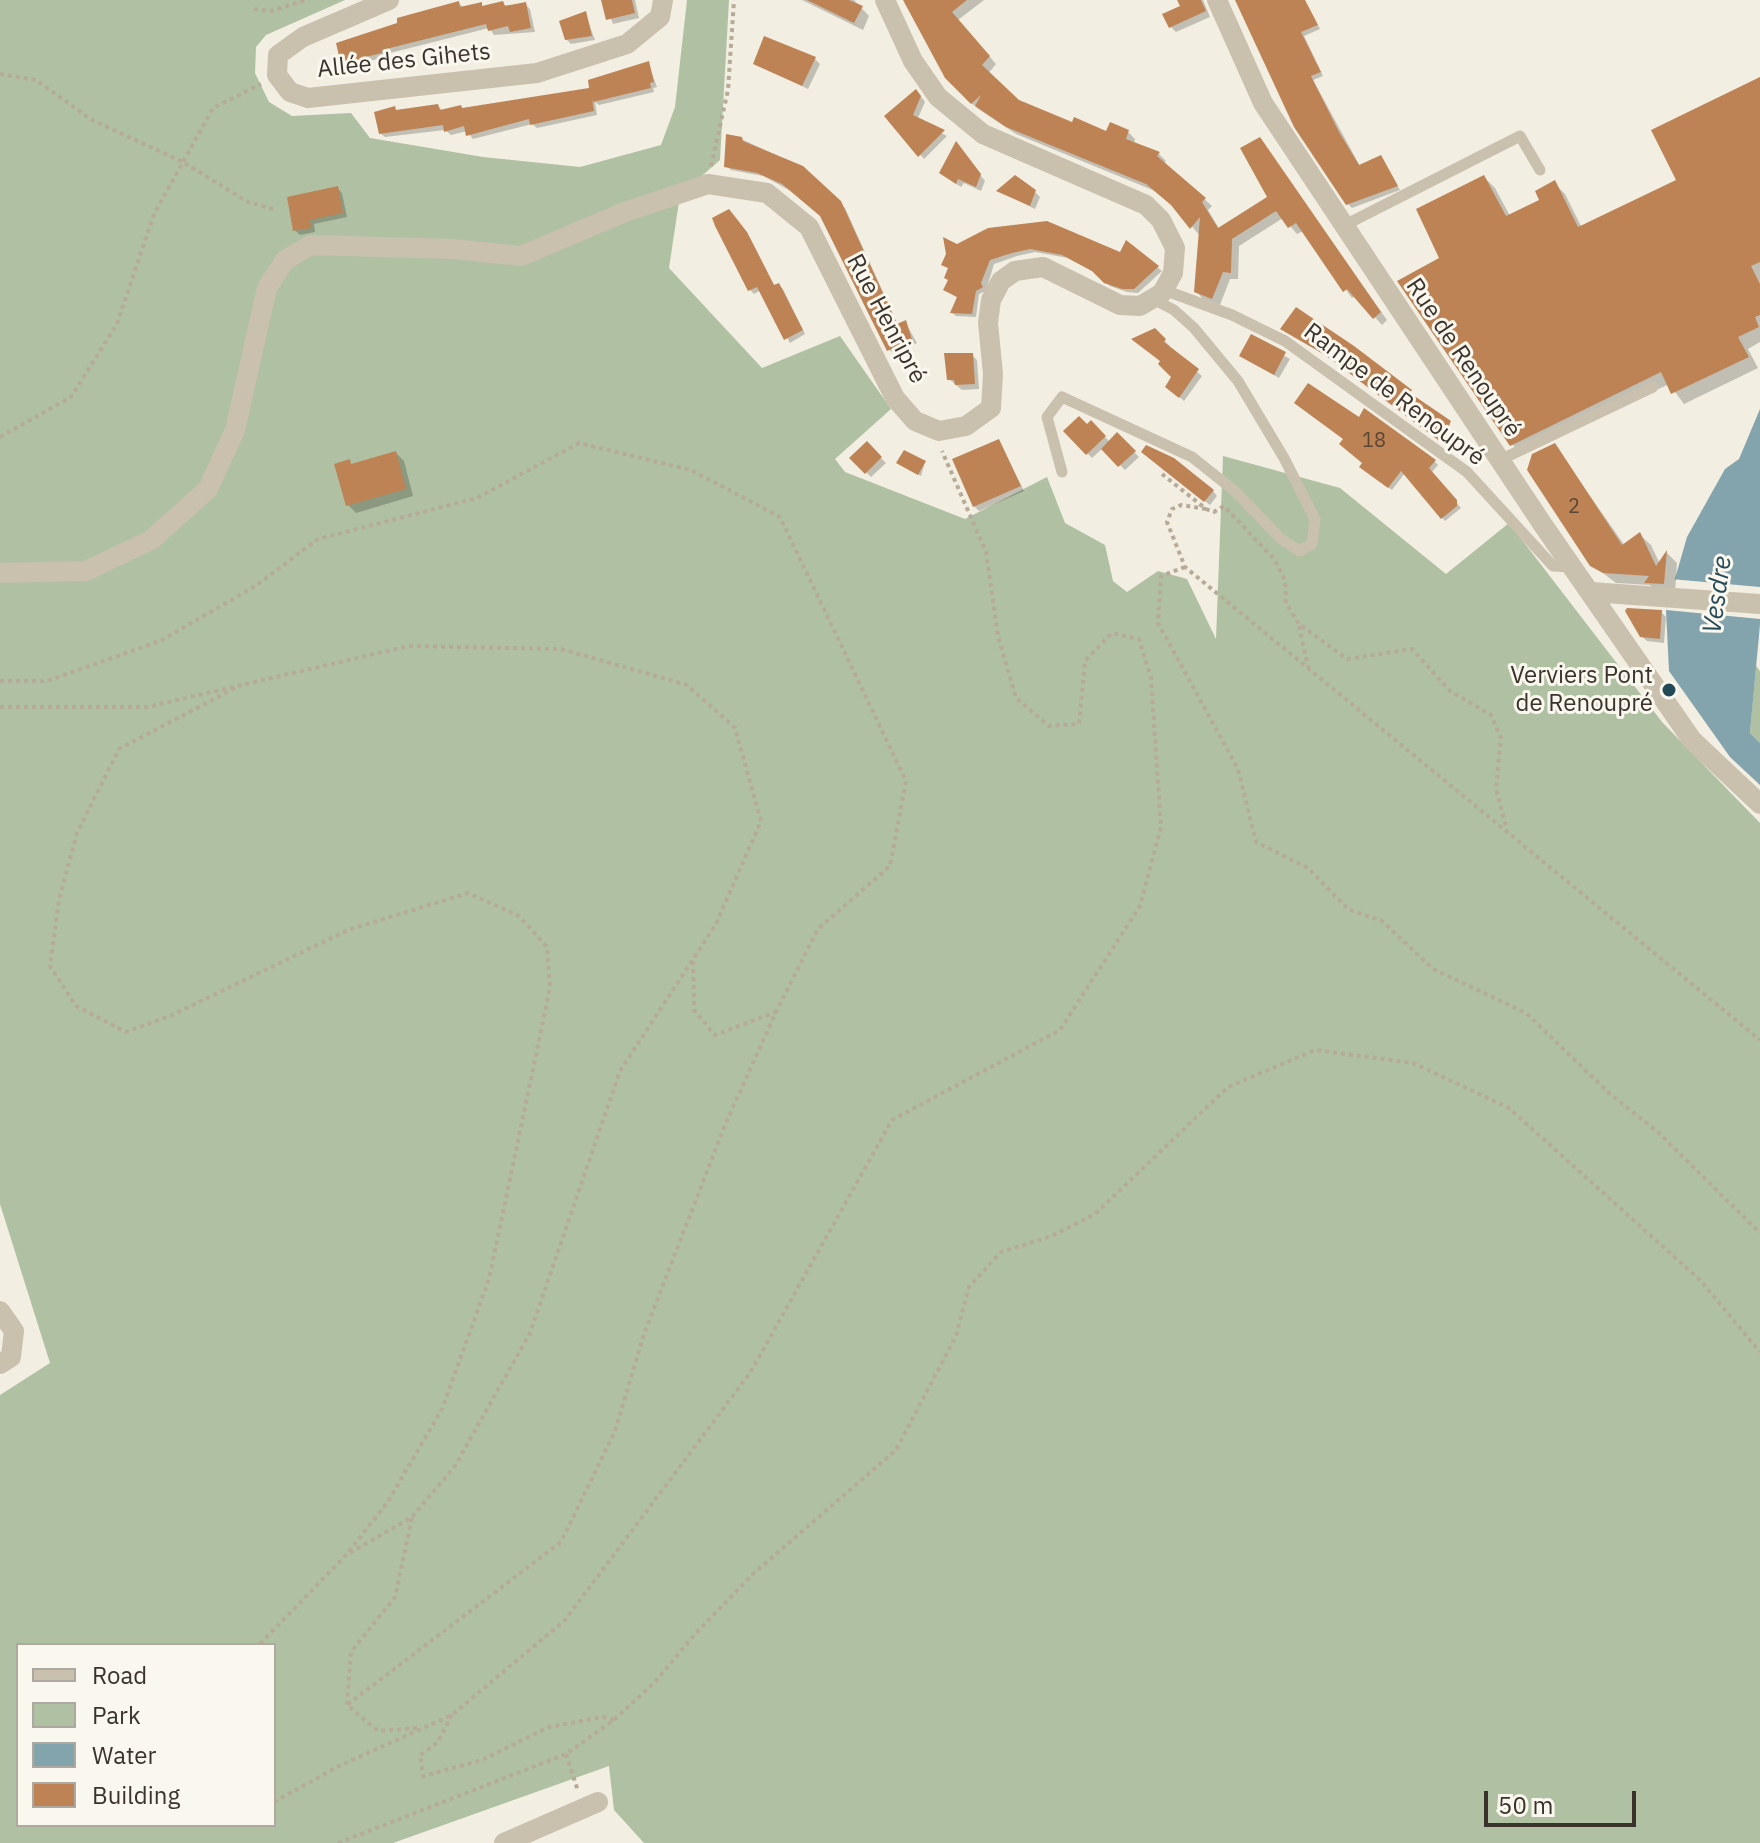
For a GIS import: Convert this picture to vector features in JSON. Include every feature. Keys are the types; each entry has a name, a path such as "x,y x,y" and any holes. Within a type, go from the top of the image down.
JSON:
{"street":[{"name":"Allée des Gihets","path":"389,0 303,37 278,55 277,75 290,92 308,98 537,73 627,44 660,17 663,0"},
{"path":"885,0 913,61 938,97 983,134 1146,205 1161,220 1175,248 1173,273 1158,294 1140,306 1120,305 1043,267 1015,271 1001,281 991,300 988,323 993,374 991,408 966,426 939,431 932,428"},
{"name":"Rue de Renoupré","path":"1217,0 1263,103 1500,460 1692,740 1760,804"},
{"name":"Rue Henripré","path":"0,573 86,571 151,540 208,489 235,430 267,288 285,260 311,245 453,249 521,256 625,212 708,184 767,193 809,227 895,398 915,421 932,428"},
{"path":"1591,592 1760,604"},
{"path":"0,1311 14,1331 11,1357 0,1364"},
{"path":"504,1843 591,1805"}],"lane":[{"path":"1342,226 1520,136 1540,170"},
{"path":"1062,472 1047,417 1062,397 1192,457 1236,492 1280,538 1299,551 1312,544 1315,519 1284,458 1238,381 1194,328 1158,294"},
{"name":"Rampe de Renoupré","path":"1158,294 1232,315 1285,341 1467,472 1553,566 1573,567"},
{"path":"1500,460 1653,387"}],"path":[{"path":"254,9 271,11 306,0"},
{"path":"713,157 728,90 734,0"},
{"path":"0,74 36,80 92,120 183,162 248,202 277,210"},
{"path":"0,437 71,397 117,324 154,214 213,108 277,75"},
{"path":"276,1801 419,1728 452,1715 565,1620 750,1373 892,1120 1060,1030 1140,906 1161,827 1151,678 1139,639 1112,633 1085,661 1079,724 1049,726 1016,698 998,636 986,552 932,428"},
{"path":"0,681 47,681 160,641 257,585 318,539 477,498 579,443 691,470 780,517 906,781 890,866 818,929 776,1012 725,1125 644,1334 615,1431 561,1542 347,1705"},
{"path":"1162,474 1206,509"},
{"path":"1308,667 1299,624 1286,603 1285,580 1274,559 1224,506 1214,512 1181,505 1172,509 1167,522 1185,567 1760,1040"},
{"path":"1185,567 1161,576 1158,623 1238,769 1256,842 1308,868 1348,909 1382,921 1433,969 1526,1013 1610,1094 1658,1132 1760,1233"},
{"path":"1299,624 1347,659 1412,649 1450,691 1491,715 1501,738 1496,789 1507,832"},
{"path":"0,707 147,707 409,646 561,649 687,685 735,728 761,821 716,924 620,1071 530,1333 455,1466 412,1517 346,1555"},
{"path":"243,684 119,749 77,833 59,900 50,966 76,1006 126,1032 172,1015 348,930 468,893 519,916 547,947 550,988 489,1279 442,1409 387,1503 346,1555 261,1643"},
{"path":"693,960 694,1010 715,1035 776,1012"},
{"path":"338,1843 566,1754 614,1720 655,1682 695,1634 754,1573 896,1450 956,1336 969,1287 1001,1252 1052,1236 1095,1214 1228,1087 1315,1050 1413,1063 1509,1108 1700,1280 1760,1352"},
{"path":"347,1705 351,1652 395,1597 412,1517"},
{"path":"347,1705 378,1731 419,1728"},
{"path":"452,1715 437,1743 420,1755 423,1776 482,1760 549,1727 603,1717 614,1720"},
{"path":"566,1754 591,1805"}],"green space":[{"path":"0,0 345,0 266,35 256,47 255,73 269,102 292,116 351,113 370,138 483,157 580,167 661,145 675,107 687,0 729,0 720,160 680,195 669,268 762,368 840,336 891,409 835,459 845,472 965,519 1047,477 1065,523 1105,545 1113,581 1127,592 1158,571 1187,579 1216,639 1223,456 1340,488 1446,574 1509,523 1662,722 1760,823 1760,1843 644,1843 614,1810 609,1766 393,1843 0,1843 0,1395 50,1363 0,1204"},
{"path":"1756,666 1760,671 1760,743 1750,733"}],"water":[{"name":"Vesdre","path":"1760,409 1760,624 1750,733 1760,743 1760,785 1730,757 1669,671 1666,610 1687,537 1725,469 1739,459"}],"pier":[{"path":"1671,579 1760,587 1760,619 1666,610"}],"building":[{"path":"601,0 632,0 635,13 606,20"},
{"path":"807,0 849,0 863,6 854,23"},
{"path":"903,0 967,0 952,12 990,56 982,65 1019,100 1072,122 1074,117 1106,131 1110,122 1129,130 1126,139 1160,152 1157,156 1206,198 1202,202 1218,228 1267,197 1240,148 1260,137 1381,312 1373,319 1347,289 1343,292 1296,223 1288,228 1276,211 1232,239 1231,273 1223,272 1212,299 1194,292 1200,217 1190,229 1171,205 1146,184 1006,127 975,106 981,95 971,104 945,78"},
{"path":"1177,0 1201,0 1206,11 1169,28 1162,14 1180,6"},
{"path":"1235,0 1305,0 1318,25 1301,32 1321,72 1311,76 1339,132 1359,165 1381,155 1398,186 1346,205 1294,127"},
{"path":"459,1 460,7 482,2 482,6 503,1 505,6 526,2 531,28 510,32 508,26 488,31 486,24 382,50 382,53 341,65 336,43 397,23 397,18"},
{"path":"586,11 592,36 565,40 559,21"},
{"path":"764,36 816,57 802,86 753,64"},
{"path":"649,61 654,82 650,83 651,88 593,102 592,98 594,111 530,125 529,119 466,136 464,126 444,132 443,125 379,134 374,112 395,106 396,110 438,104 440,110 461,105 462,108 589,88 588,80"},
{"path":"1760,77 1760,262 1751,266 1760,284 1760,315 1755,317 1759,327 1738,337 1749,357 1671,394 1661,372 1510,446 1397,281 1439,258 1416,209 1484,175 1506,216 1539,200 1535,191 1555,180 1578,227 1676,180 1651,130"},
{"path":"916,89 921,96 913,115 945,130 918,157 884,116"},
{"path":"726,134 742,137 743,141 803,166 841,201 897,324 906,320 912,340 887,351 820,216 782,184 757,173 724,167"},
{"path":"956,141 981,174 976,187 958,179 956,184 939,173"},
{"path":"1015,175 1036,190 1030,206 996,191"},
{"path":"338,186 343,213 310,220 311,228 293,231 287,197"},
{"path":"729,209 747,232 774,285 779,283 803,330 784,340 757,287 748,291 715,226 712,218"},
{"path":"1047,221 1120,252 1126,240 1159,266 1134,289 1122,289 1104,283 1092,271 1062,255 1030,249 1012,253 990,260 981,283 983,287 976,291 972,314 950,313 957,297 943,290 948,280 944,278 948,268 941,265 946,254 943,237 957,244 988,228"},
{"path":"1296,307 1354,346 1412,390 1410,393 1451,421 1448,427 1456,433 1446,446 1325,355 1280,329"},
{"path":"1155,328 1166,339 1164,342 1199,369 1179,398 1165,387 1171,377 1158,364 1160,361 1131,339"},
{"path":"1251,334 1286,352 1274,375 1239,356"},
{"path":"944,353 973,353 975,384 955,385 954,380 947,380"},
{"path":"1308,383 1359,417 1364,408 1436,460 1429,468 1457,500 1457,506 1441,519 1401,471 1388,488 1359,467 1362,463 1339,444 1343,439 1294,403"},
{"path":"1079,416 1087,424 1091,420 1106,436 1086,455 1063,431"},
{"path":"1117,432 1136,451 1118,467 1101,449"},
{"path":"999,439 1021,486 973,507 952,459"},
{"path":"867,441 882,457 865,474 849,458"},
{"path":"1555,443 1622,545 1640,532 1656,566 1667,550 1664,584 1644,583 1649,576 1603,573 1590,566 1527,470 1532,454"},
{"path":"1146,445 1174,458 1214,490 1204,502 1141,452"},
{"path":"904,450 926,461 918,475 896,463"},
{"path":"396,451 406,489 346,506 334,464 350,459 351,464"},
{"path":"1627,608 1662,610 1660,639 1640,637 1625,611"}],"place":[{"name":"Verviers Pont de Renoupré","path":"1669,690"}]}
